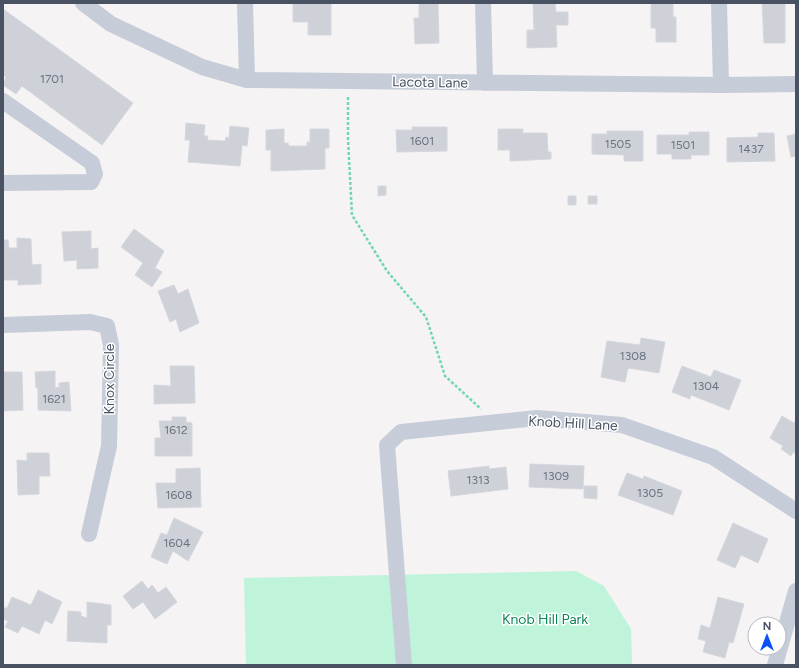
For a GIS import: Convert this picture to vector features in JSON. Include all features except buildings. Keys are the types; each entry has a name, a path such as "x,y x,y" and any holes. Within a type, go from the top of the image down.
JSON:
{"street":[{"name":"Lacota Lane","path":"83,3 112,24 202,67 247,80 721,85 796,84"},
{"path":"245,3 247,80"},
{"path":"483,3 485,83"},
{"path":"719,3 721,85"},
{"path":"3,101 92,164 95,174 91,182 3,182"},
{"name":"Knox Circle","path":"3,325 90,322 107,326 110,345 109,446 89,534"},
{"name":"Knob Hill Lane","path":"404,665 387,445 401,432 537,418 622,425 713,457 796,511"},
{"path":"775,665 796,591"}],"path":[{"path":"348,81 348,139 352,215 387,271 426,317 445,376 496,422"}],"green space":[{"name":"Knob Hill Park","path":"576,571 604,586 631,629 632,665 246,665 244,578"}]}
